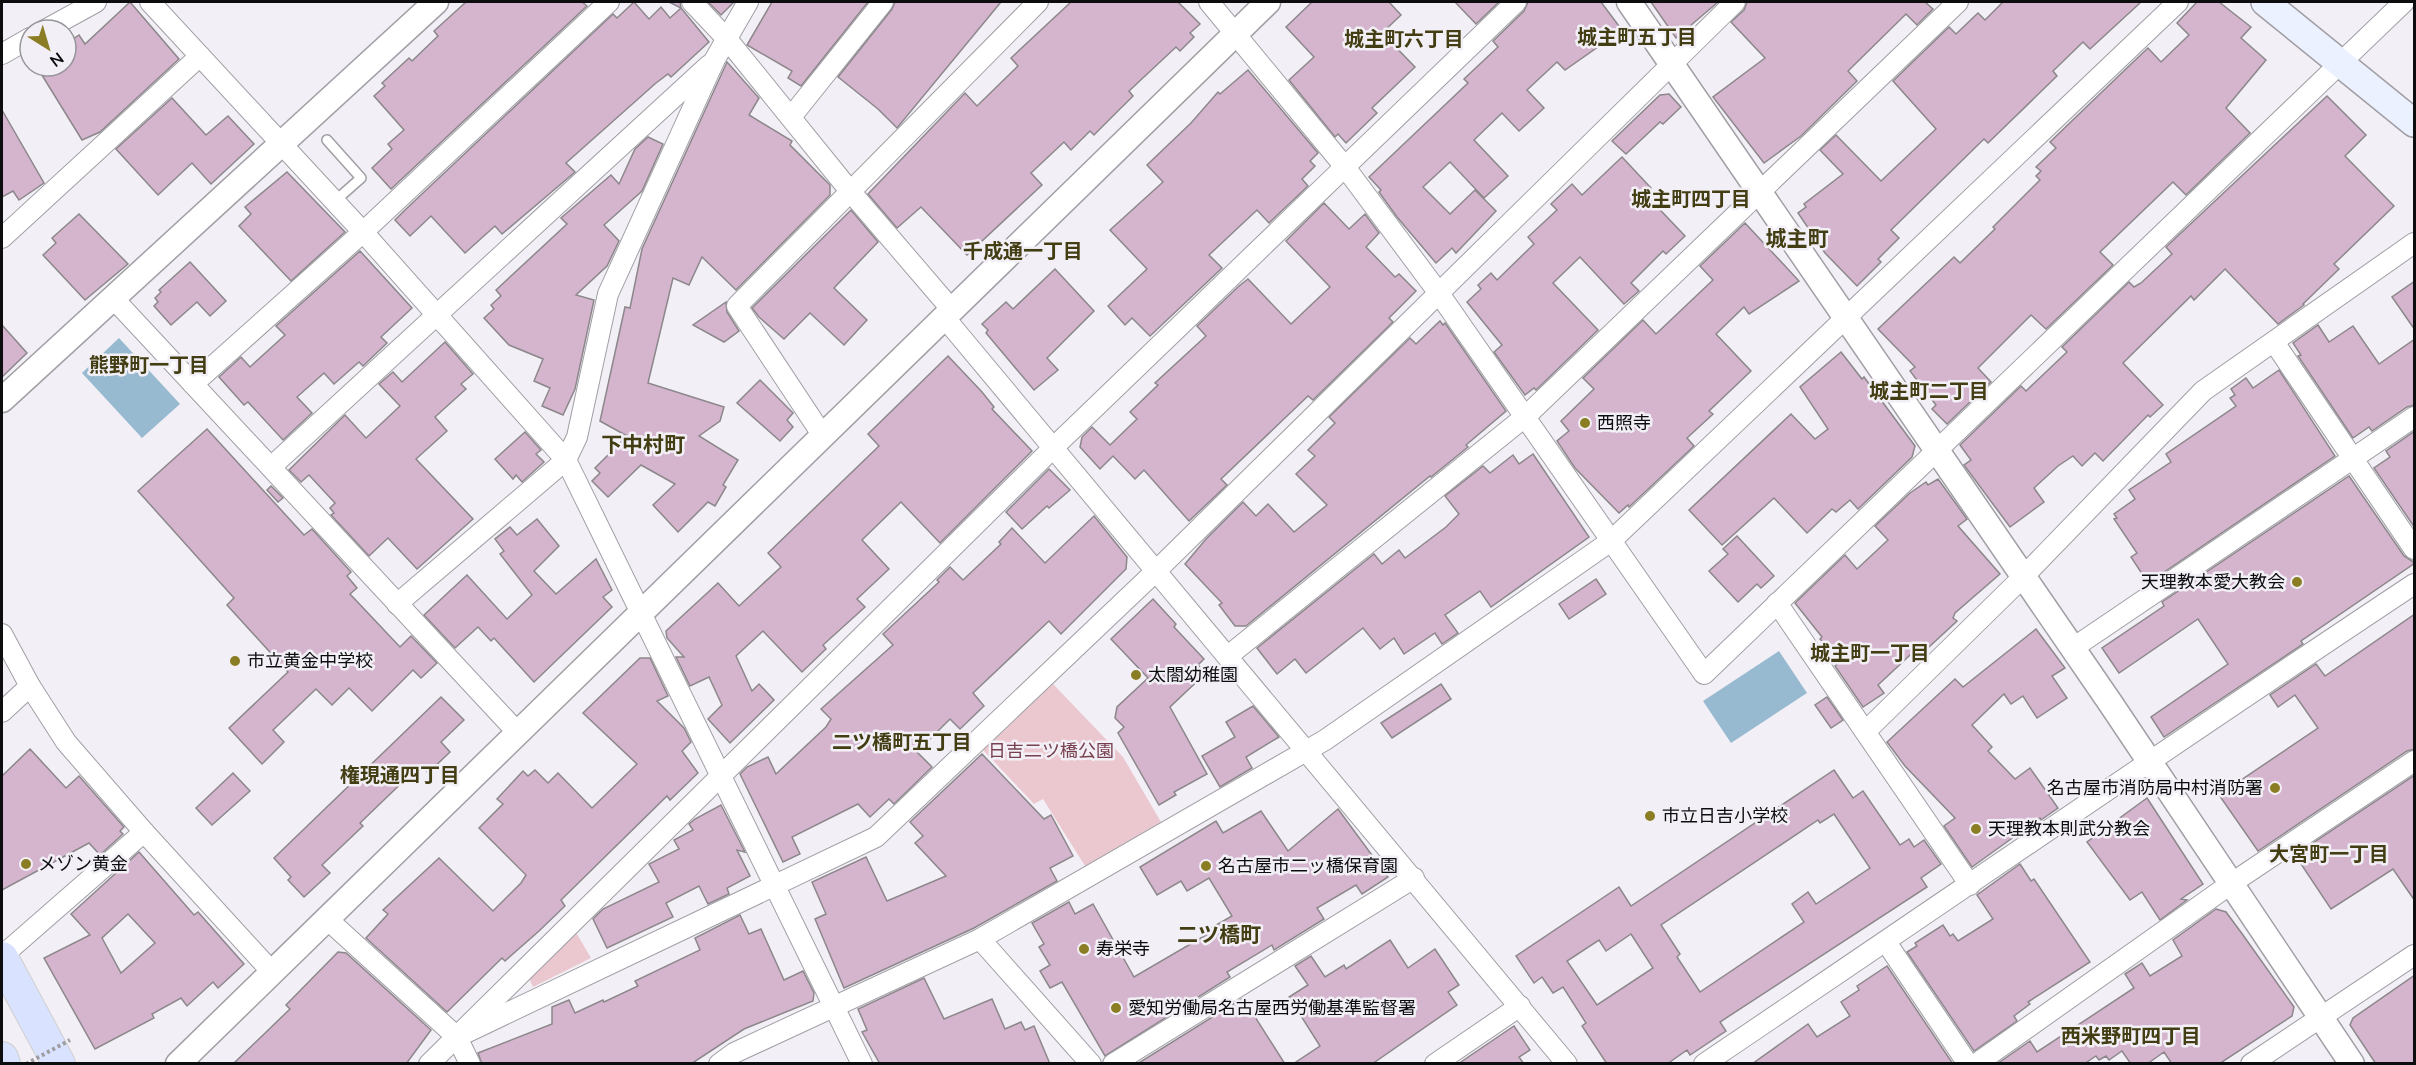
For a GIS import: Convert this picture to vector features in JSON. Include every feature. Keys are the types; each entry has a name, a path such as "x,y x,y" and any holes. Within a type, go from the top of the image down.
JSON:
{"main road":[{"path":"2265,2 2415,123"},
{"path":"2,957 64,1052"},
{"path":"2,1058 4,1064"}],"street":[{"path":"67,18 96,2"},
{"path":"150,2 335,201 566,460 862,1064"},
{"path":"2,400 436,2"},
{"path":"193,384 363,232 609,2"},
{"path":"692,2 727,39 791,117 1053,448 1567,1064"},
{"path":"397,604 566,460 577,438 608,294 715,59 748,2"},
{"path":"791,117 883,2"},
{"path":"823,436 737,306 1038,2"},
{"path":"1209,2 1345,167 1438,292 1704,674 1936,448 2404,2"},
{"path":"178,1064 1268,2"},
{"path":"429,1064 1053,448 1516,2"},
{"path":"1629,2 2149,759 2352,1064"},
{"path":"457,1037 775,888 876,837 1156,571 1735,2"},
{"path":"1228,656 1526,416 1958,2"},
{"path":"719,1064 734,1053 980,939 1306,750 1611,541 2178,2"},
{"path":"2,54 18,45"},
{"path":"2,238 200,56"},
{"path":"271,467 715,59"},
{"path":"1866,731 2024,576 2203,391 2415,243"},
{"path":"113,298 518,733"},
{"path":"2274,342 2415,549"},
{"path":"2073,648 2415,417"},
{"path":"1704,1064 1970,885 2149,759 2415,584"},
{"path":"1778,603 1970,885"},
{"path":"2,634 30,686 66,742 144,832 272,972"},
{"path":"2,712 30,686"},
{"path":"1976,1064 2232,883 2415,761"},
{"path":"2,957 144,832"},
{"path":"1113,1064 1414,878"},
{"path":"327,919 457,1037 470,1064"},
{"path":"980,939 1091,1064"},
{"path":"1886,942 1968,1064"},
{"path":"2251,1064 2415,955"},
{"path":"1436,1064 1520,1006"}],"lane":[{"path":"327,140 361,178 335,201"}],"path":[{"path":"26,1064 64,1052"}],"green space":[{"name":"日吉二ツ橋公園","path":"1053,684 1123,757 1161,822 1085,866 1043,799 1034,804 983,750"},
{"path":"574,929 591,958 533,987 527,974"}],"water":[{"path":"119,338 180,404 142,438 82,373"},
{"path":"1779,651 1807,693 1731,743 1703,701"}],"building":[{"path":"130,2 179,59 100,132 82,140 44,78 78,78 78,36 85,44"},
{"path":"466,2 582,2 587,6 391,189 372,168 392,149 388,144 404,130 374,96 385,86 382,83 409,58 412,61 438,36 434,31"},
{"path":"634,2 649,19 661,7 670,18 681,8 709,42 671,77 668,74 656,83 566,163 575,172 502,234 495,226 465,253 431,216 410,236 395,220 613,14 617,18"},
{"path":"669,2 680,2 681,8"},
{"path":"708,2 734,2 721,15"},
{"path":"772,2 868,2 801,86 788,78 792,71 747,45"},
{"path":"895,2 1001,2 897,128 878,109 838,77 892,9"},
{"path":"1071,2 1178,2 1200,24 1190,33 1194,37 1180,51 1176,47 1129,91 1133,96 1094,135 1090,131 1071,150 1064,142 1031,173 1042,185 967,255 921,207 897,228 868,194 965,93 977,106 1018,66 1011,58"},
{"path":"1312,2 1389,2 1401,15 1382,33 1415,67 1372,108 1377,113 1346,143 1338,134 1335,137 1289,80 1314,57 1286,27"},
{"path":"1455,2 1499,2 1476,24"},
{"path":"1528,2 1601,2 1622,30 1565,70 1557,62 1527,90 1544,108 1519,131 1502,113 1474,140 1508,176 1484,198 1450,162 1423,187 1450,214 1475,190 1496,211 1456,253 1452,248 1436,263 1397,217 1379,192 1381,190 1369,177 1468,83 1464,79 1498,47 1493,41 1524,11"},
{"path":"1651,2 1718,2 1676,38"},
{"path":"1747,2 1925,2 1933,9 1917,25 1906,14 1848,71 1857,81 1801,136 1764,163 1713,97 1765,58 1731,22 1744,10"},
{"path":"2003,2 2141,2 2090,49 2083,42 2053,71 2057,76 1988,143 1984,139 1891,230 1899,238 1878,259 1881,262 1857,286 1825,253 1798,213 1806,207 1804,204 1843,174 1820,150 1836,135 1881,181 1936,129 1893,81 1949,27 1956,34 1978,13 1985,20"},
{"path":"2197,2 2219,2 2251,27 2241,38 2266,60 2226,108 2250,133 2186,195 2173,182 2100,252 2113,265 2046,329 2031,315 1978,368 1991,382 1947,424 1932,409 1936,405 1910,371 1915,367 1878,329 1954,257 1960,263 1995,229 1993,227 2040,180 2036,176 2041,171 2036,167 2056,148 2050,142 2148,48 2161,62 2189,35 2177,23"},
{"path":"727,62 759,98 749,115 792,141 790,145 830,185 830,195 736,290 702,257 689,285 673,278 648,383 724,407 720,421 699,436 738,460 723,485 726,487 715,506 708,502 678,532 653,505 675,484 641,465 608,497 592,481 600,473 595,468 627,436 600,421 625,307 630,308 642,249"},
{"path":"1248,70 1318,153 1310,161 1315,166 1302,179 1308,186 1269,223 1257,210 1209,255 1222,268 1150,336 1132,318 1125,325 1108,306 1147,269 1110,230 1163,182 1147,165 1191,123 1218,92 1220,94"},
{"path":"1669,94 1681,107 1663,124 1660,122 1626,154 1612,141 1660,95"},
{"path":"2327,96 2366,135 2345,156 2394,206 2334,264 2339,269 2304,305 2278,324 2225,269 2194,300 2191,296 2123,363 2163,405 2150,417 2148,415 2103,461 2095,453 2082,466 2073,456 2058,466 2034,488 2044,502 2010,527 1964,465 1971,460 1960,445 2021,386 2026,391 2067,352 2062,347 2129,282 2134,287 2141,283 2172,254 2166,247"},
{"path":"172,98 206,135 228,116 254,144 211,184 192,163 158,195 116,149"},
{"path":"2,110 44,183 19,200 13,191 2,197"},
{"path":"648,137 663,144 642,191 604,225 619,241 607,266 576,295 594,300 575,389 563,415 542,406 550,388 534,381 543,359 509,345 484,318 494,309 491,305 501,296 496,290 567,224 561,218 611,175 619,184 635,149"},
{"path":"1622,157 1651,188 1645,194 1685,236 1666,254 1663,251 1631,283 1639,291 1624,304 1580,257 1553,283 1598,330 1536,390 1534,388 1525,395 1494,352 1502,345 1467,302 1481,289 1478,285 1491,273 1497,280 1534,244 1528,237 1557,210 1551,204 1572,184 1582,195"},
{"path":"287,172 345,232 291,281 239,226 251,214 245,207"},
{"path":"1324,203 1349,229 1365,214 1379,233 1366,247 1395,277 1399,274 1416,291 1389,318 1393,322 1313,400 1308,396 1221,479 1227,485 1189,521 1144,470 1135,479 1113,456 1100,469 1080,447 1082,437 1092,427 1110,445 1137,419 1130,412 1158,385 1155,383 1206,336 1197,326 1239,286 1248,279 1291,324 1330,287 1286,241"},
{"path":"851,210 878,242 834,288 867,320 844,345 810,313 784,339 752,308"},
{"path":"79,214 128,264 85,300 43,255 56,243 52,238"},
{"path":"1745,223 1799,281 1749,314 1744,307 1716,334 1751,371 1709,411 1713,414 1687,438 1694,446 1629,507 1628,505 1619,513 1575,468 1557,441 1569,431 1561,421 1594,389 1583,378 1643,320 1656,334 1713,280 1700,266"},
{"path":"360,251 412,308 381,337 387,343 363,366 359,362 334,384 324,373 297,397 312,413 283,440 248,402 244,405 219,377 241,357 250,367 285,335 276,326"},
{"path":"190,262 226,301 210,316 197,302 171,325 154,306 158,302 155,298 161,292 159,290"},
{"path":"1055,269 1094,311 1047,358 1058,370 1034,390 986,333 988,330 982,324 1006,302 1013,309"},
{"path":"2415,281 2415,330 2392,297"},
{"path":"726,302 727,312 739,331 724,342 693,325"},
{"path":"1440,321 1443,325 1445,323 1506,411 1466,445 1468,447 1246,626 1235,626 1219,605 1222,603 1185,564 1243,502 1256,516 1268,504 1294,532 1327,505 1296,474 1315,456 1308,450 1335,423 1329,417 1410,338 1416,344"},
{"path":"2,325 27,353 2,377"},
{"path":"2318,325 2329,342 2353,326 2379,364 2415,339 2415,405 2407,407 2372,431 2369,427 2353,438 2298,356 2301,355 2293,343"},
{"path":"445,342 473,374 461,384 466,389 435,417 447,431 416,459 473,519 417,569 388,538 369,556 331,515 334,513 330,508 335,503 309,475 301,482 289,470 345,415 366,438 400,406 379,384 393,372 402,382"},
{"path":"1841,352 1862,379 1864,377 1915,446 1912,457 1858,509 1850,500 1836,512 1832,509 1807,533 1774,498 1722,545 1689,510 1791,414 1815,439 1828,429 1800,387"},
{"path":"948,356 982,392 994,407 992,409 1032,451 940,543 901,502 862,540 889,569 857,599 865,607 823,645 826,649 802,672 763,631 736,656 752,691 759,684 774,700 730,743 708,719 722,705 709,677 690,686 676,657 684,657 667,638 666,631 718,583 739,606 781,567 768,553 879,446 868,434"},
{"path":"2279,370 2335,456 2148,583 2131,557 2137,553 2114,519 2117,518 2114,514 2135,499 2129,490 2171,462 2166,454 2236,406 2230,398 2235,395 2231,389 2246,378 2253,388"},
{"path":"760,380 793,413 787,420 793,427 780,441 737,403"},
{"path":"207,429 304,535 312,529 351,572 347,576 357,588 350,594 400,647 411,636 437,663 421,678 413,670 372,711 349,688 332,705 316,689 273,730 284,742 262,764 229,728 288,672 227,605 234,598 138,491"},
{"path":"2415,431 2415,528 2374,468 2390,457 2386,451"},
{"path":"525,432 541,450 536,454 544,462 522,482 516,475 513,479 495,459"},
{"path":"1533,454 1589,537 1491,607 1480,591 1445,615 1458,633 1442,644 1435,633 1404,654 1394,638 1380,649 1363,628 1306,673 1295,659 1277,674 1257,648 1374,554 1382,564 1399,550 1405,558 1446,527 1459,514 1445,496 1483,466 1490,473 1513,455 1519,464"},
{"path":"1049,469 1070,490 1049,508 1047,506 1022,529 1006,512"},
{"path":"2349,476 2404,556 2415,563 2301,641 2303,644 2164,737 2151,717 2228,664 2198,619 2119,673 2102,648 2164,606 2162,602"},
{"path":"1938,479 1967,519 1958,526 2000,574 1955,613 1953,618 1957,621 1929,647 1924,642 1878,685 1884,693 1863,707 1835,666 1841,661 1820,639 1822,637 1795,603 1845,555 1857,569 1888,540 1875,526 1910,493 1926,482 1928,485"},
{"path":"271,486 283,498 278,502 267,490"},
{"path":"1094,516 1127,557 1126,569 1061,634 1049,621 973,693 984,706 960,729 950,719 917,752 932,767 894,804 889,799 870,817 858,804 792,837 800,854 783,862 740,774 747,767 768,757 776,774 826,727 831,719 821,709 893,645 883,634 939,582 937,580 950,567 963,580 1001,544 999,542 1012,528 1045,563"},
{"path":"537,519 559,546 534,571 556,594 596,559 612,590 603,597 612,607 534,682 494,638 491,641 478,627 455,648 424,615 467,575 507,619 532,595 500,554 504,551 495,539 510,527 517,535"},
{"path":"1737,536 1774,576 1761,588 1757,584 1738,602 1709,571 1728,554 1723,549"},
{"path":"1596,579 1606,594 1569,619 1559,604"},
{"path":"1153,599 1176,624 1174,627 1204,659 1198,665 1206,673 1170,707 1207,774 1174,792 1176,795 1159,805 1118,733 1124,727 1115,718 1117,707 1148,678 1111,639"},
{"path":"2415,614 2415,749 2407,751 2258,851 2219,795 2318,728 2295,695 2278,707 2270,695 2316,664 2325,676"},
{"path":"2036,629 2065,668 2052,676 2067,698 2037,718 2023,696 2011,704 2004,694 1972,725 1992,747 1988,751 2015,779 2030,768 2058,808 2041,820 2040,818 1972,867 1944,826 1955,818 1905,766 1887,742 1955,679 1963,687"},
{"path":"640,658 650,658 668,696 657,701 684,728 691,742 682,751 698,773 670,800 667,796 561,900 565,906 539,931 505,961 502,958 447,1012 366,938 388,914 383,910 439,858 493,911 521,883 526,875 479,828 503,804 497,799 523,771 528,776 535,770 548,783 558,773 592,808 637,764 583,713"},
{"path":"1441,684 1451,699 1392,738 1381,723"},
{"path":"441,697 464,720 441,742 450,752 428,773 422,766 413,772 360,823 363,826 322,865 330,873 304,897 288,880 291,877 274,858"},
{"path":"1827,697 1843,720 1831,728 1815,705"},
{"path":"1253,706 1279,737 1246,757 1252,768 1220,787 1202,756 1235,737 1226,722"},
{"path":"30,749 66,788 79,776 124,827 120,831 123,834 100,855 89,843 2,890 2,776"},
{"path":"982,754 1044,819 1051,815 1073,856 1050,868 1057,881 974,928 844,988 815,919 826,914 812,882 866,857 887,901 946,876 915,843 923,836 910,822"},
{"path":"1834,770 1853,798 1863,791 1900,845 1909,839 1914,847 1924,840 1941,864 1921,878 1927,887 1720,1022 1726,1031 1690,1055 1687,1050 1667,1064 1607,1064 1582,1026 1586,1023 1563,987 1553,993 1542,977 1534,983 1516,956 1619,887 1631,906","holes":["1834,814 1870,868 1816,904 1808,892 1792,904 1804,922 1700,992 1677,957 1680,954 1661,925 1818,820 1820,823","1631,934 1653,968 1597,1005 1567,961 1599,940 1606,951"]},
{"path":"233,773 250,791 212,825 196,808"},
{"path":"2415,775 2415,901 2393,869 2331,909 2295,855"},
{"path":"2147,798 2203,884 2181,899 2187,900 2160,920 2142,892 2130,900 2087,842"},
{"path":"721,805 745,852 737,850 750,876 727,888 729,894 708,904 699,886 666,903 673,917 607,948 593,919 603,909 659,882 649,864 679,849 674,840 693,830 689,824"},
{"path":"1338,809 1388,877 1362,894 1356,885 1317,908 1324,919 1274,950 1272,945 1227,972 1230,977 1105,1056 1062,982 1050,988 1040,971 1050,965 1039,947 1044,944 1032,923 1069,902 1075,914 1093,904 1134,977 1206,935 1204,932 1232,916 1209,878 1187,891 1181,881 1157,895 1140,867 1216,821 1223,833 1261,811 1288,851"},
{"path":"139,852 194,915 198,912 244,964 218,988 213,982 187,1006 181,998 152,1014 154,1018 95,1049 44,958 90,935 71,914","holes":["128,914 155,943 121,973 102,938"]},
{"path":"2020,864 2031,881 2034,879 2090,962 2028,1002 2030,1004 2014,1016 2017,1021 1974,1051 1907,952 1917,946 1915,943 1943,925 1950,936 1953,934 1958,941 1993,919 1977,895"},
{"path":"2216,909 2226,912 2243,935 2294,1007 2292,1016 2219,1064 2172,1064 2164,1052 2147,1064 2131,1064 2122,1051 2109,1060 2106,1056 2099,1060 2096,1056 2084,1064 1997,1064 2030,1041 2037,1052 2134,988 2125,974 2142,963 2150,976 2182,956 2173,940"},
{"path":"740,915 749,934 761,929 784,980 803,971 814,993 813,1001 744,1029 691,1064 482,1064 478,1053 552,1024 552,1007 569,1000 575,1013 638,986 635,981 700,950 695,938"},
{"path":"1390,940 1408,968 1435,949 1459,985 1448,992 1457,1005 1372,1064 1293,1064 1320,1046 1289,997 1308,985 1295,966 1311,956 1325,977 1344,965 1346,969"},
{"path":"338,952 346,953 431,1030 406,1064 233,1064 290,1009 286,1005"},
{"path":"1887,966 1953,1064 1752,1064 1808,1024 1817,1037 1850,1016 1841,1002 1859,990 1857,986"},
{"path":"2415,975 2415,1064 2376,1064 2350,1025 2353,1018"},
{"path":"924,978 944,1019 992,999 1005,1029 1021,1022 1025,1030 1034,1026 1050,1064 880,1064 862,1032 867,1030 858,1009"},
{"path":"1243,998 1285,1064 1137,1064"},
{"path":"1514,1026 1530,1050 1519,1057 1524,1064 1458,1064"}],"place":[{"name":"西照寺","path":"1585,423"},
{"name":"天理教本愛大教会","path":"2297,582"},
{"name":"市立黄金中学校","path":"235,661"},
{"name":"太閤幼稚園","path":"1136,675"},
{"name":"名古屋市消防局中村消防署","path":"2275,788"},
{"name":"市立日吉小学校","path":"1650,816"},
{"name":"天理教本則武分教会","path":"1976,829"},
{"name":"メゾン黄金","path":"26,864"},
{"name":"名古屋市二ッ橋保育園","path":"1206,866"},
{"name":"寿栄寺","path":"1084,949"},
{"name":"愛知労働局名古屋西労働基準監督署","path":"1116,1008"}],"district":[{"name":"城主町五丁目","path":"1637,37"},
{"name":"城主町六丁目","path":"1404,39"},
{"name":"城主町四丁目","path":"1691,199"},
{"name":"城主町","path":"1797,239"},
{"name":"千成通一丁目","path":"1023,251"},
{"name":"熊野町一丁目","path":"149,365"},
{"name":"城主町二丁目","path":"1929,391"},
{"name":"下中村町","path":"643,445"},
{"name":"城主町一丁目","path":"1870,653"},
{"name":"二ツ橋町五丁目","path":"902,742"},
{"name":"権現通四丁目","path":"400,775"},
{"name":"大宮町一丁目","path":"2329,854"},
{"name":"二ツ橋町","path":"1219,935"},
{"name":"西米野町四丁目","path":"2131,1036"}]}
